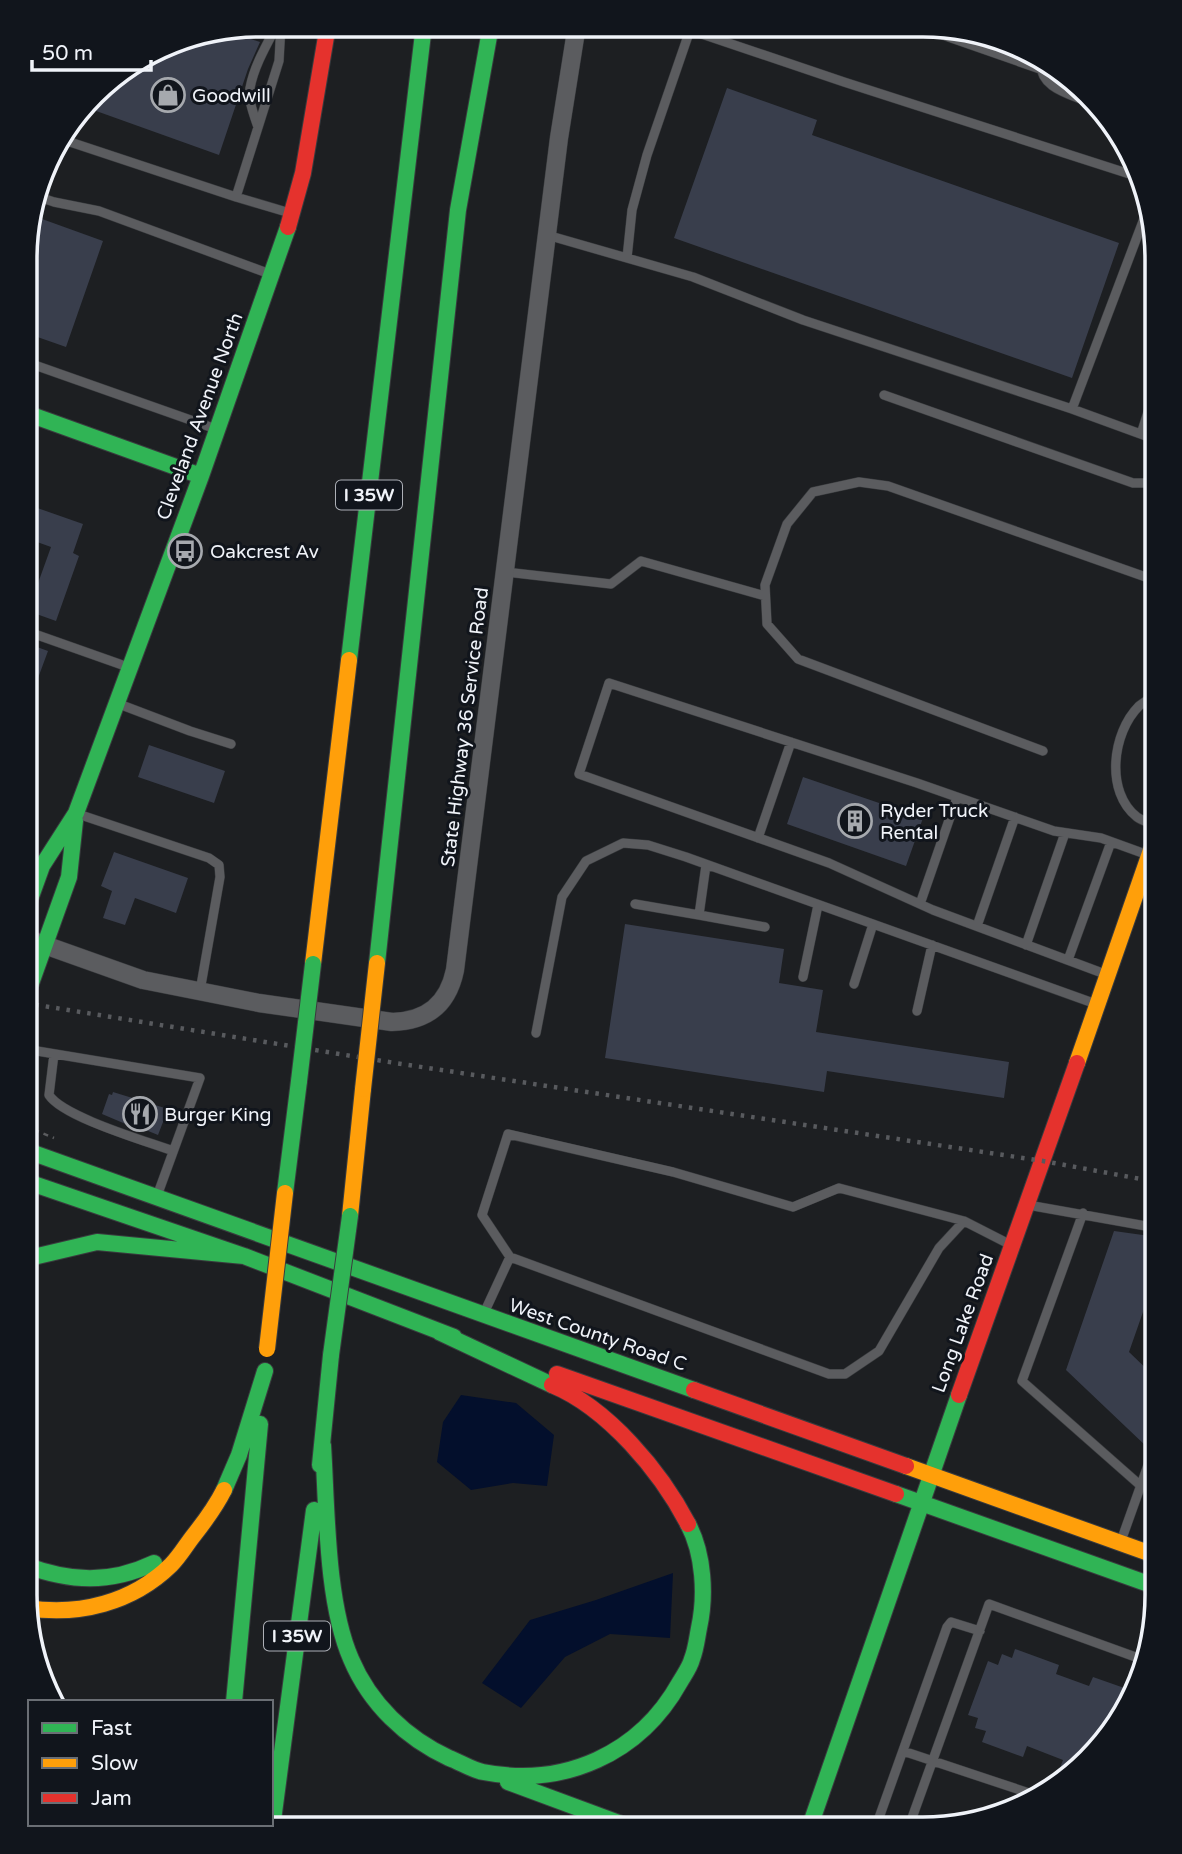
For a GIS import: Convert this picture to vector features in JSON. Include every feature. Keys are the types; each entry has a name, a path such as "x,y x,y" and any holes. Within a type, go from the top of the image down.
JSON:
{"main road":[{"name":"Cleveland Avenue North","path":"37,881 42,866 76,813 201,476 293,214 303,173 326,37"},
{"name":"I 35W","path":"234,1700 267,1349 423,37"},
{"name":"I 35W","path":"273,1817 323,1444 458,210 489,37"},
{"path":"37,417 201,476"},
{"name":"Cleveland Avenue North","path":"37,967 69,877 76,813"},
{"name":"Long Lake Road","path":"812,1817 930,1473 1145,869"},
{"name":"West County Road C","path":"37,1154 1145,1552"},
{"path":"37,1185 244,1256 439,1332 1145,1583"},
{"path":"37,1189 54,1191"},
{"path":"37,1256 97,1242 244,1256"},
{"path":"439,1332 579,1398 609,1423 662,1482 689,1523 698,1547 705,1601 694,1659 678,1690 649,1727 628,1745 583,1768 559,1774 534,1777 501,1776 470,1768"},
{"path":"37,1609 64,1612 113,1602 152,1581 171,1565 218,1501 247,1429 265,1371"},
{"path":"323,1444 338,1621 346,1648 373,1698 412,1738 438,1755 603,1817"},
{"path":"37,1570 77,1580 123,1576 165,1558 192,1536"}],"street":[{"name":"State Highway 36 Service Road","path":"37,942 143,980 259,1003 392,1022 408,1022 422,1017 435,1010 445,998 452,985 455,970 559,138 575,37"}],"lane":[{"path":"258,127 251,106 250,89 263,51 271,37"},
{"path":"236,197 279,61 279,37"},
{"path":"627,258 632,210 647,155 688,37"},
{"path":"711,37 1128,173"},
{"path":"963,41 1018,58"},
{"path":"1045,73 1052,87 1073,96"},
{"path":"70,141 293,214"},
{"path":"45,199 99,211 272,274"},
{"path":"1072,409 1142,222"},
{"path":"547,235 692,277 803,320 1145,436"},
{"path":"37,366 218,429"},
{"path":"884,396 1133,483 1145,483"},
{"path":"1141,434 1145,422"},
{"path":"1043,751 798,659 767,624 765,585 787,524 813,492 859,482 888,486 1145,577"},
{"path":"505,572 611,584 641,561 765,596"},
{"path":"37,635 130,668"},
{"path":"1108,975 920,904 829,863 579,774 609,684 1065,833 1111,842 1145,853"},
{"path":"1145,702 1125,725 1117,747 1116,766 1118,786 1127,806 1138,818 1145,821"},
{"path":"117,703 231,744"},
{"path":"758,838 791,742"},
{"path":"920,904 957,797"},
{"path":"76,813 209,858 219,865 220,877 200,991"},
{"path":"977,926 1015,817"},
{"path":"1026,944 1065,833"},
{"path":"1068,960 1111,842"},
{"path":"536,1033 562,897 586,861 622,843 648,845 1097,1005"},
{"path":"699,915 706,865"},
{"path":"635,904 765,927"},
{"path":"803,977 818,905"},
{"path":"854,984 873,924"},
{"path":"917,1011 932,945"},
{"path":"37,1051 200,1078 156,1199"},
{"path":"54,1054 49,1096 54,1103 97,1123 173,1151"},
{"path":"964,1221 939,1248 879,1351 845,1374 830,1374 510,1257 482,1215 508,1134 673,1172 793,1207 839,1188 964,1221 1012,1245"},
{"path":"1027,1205 1145,1226"},
{"path":"1083,1213 1022,1381 1141,1486"},
{"path":"484,1316 510,1257"},
{"path":"1121,1543 1145,1474"},
{"path":"912,1817 989,1604 1136,1657"},
{"path":"879,1817 947,1627 951,1622 980,1631"},
{"path":"903,1751 1026,1792"}],"water":[{"path":"461,1395 516,1403 554,1435 547,1486 513,1483 471,1490 437,1462 443,1422"},
{"path":"673,1573 670,1638 610,1634 565,1657 521,1708 482,1683 530,1620"}],"building":[{"name":"Goodwill","path":"247,38 260,42 219,155 94,110 135,74 160,60 201,44"},
{"path":"727,88 817,120 812,135 1119,243 1072,378 674,238"},
{"path":"41,219 103,241 66,347 37,337 37,258"},
{"path":"37,508 83,524 73,553 79,556 56,621 37,614 37,586 51,547 37,542"},
{"path":"37,647 48,651 37,681"},
{"path":"149,745 225,771 214,803 138,777"},
{"name":"Ryder Truck Rental","path":"803,777 923,818 906,866 787,824"},
{"path":"114,852 188,878 176,913 135,898 125,925 103,918 112,891 101,886"},
{"path":"625,924 784,949 779,983 823,990 816,1032 1009,1062 1004,1098 827,1071 824,1092 605,1058"},
{"name":"Burger King","path":"113,1092 168,1109 158,1135 102,1114 109,1094 112,1095"},
{"path":"1114,1231 1145,1235 1145,1306 1129,1352 1145,1367 1145,1445 1066,1370"},
{"path":"1015,1649 1059,1665 1056,1674 1089,1686 1093,1677 1124,1688 1108,1719 1090,1742 1062,1769 1063,1760 1027,1746 1023,1757 982,1742 986,1731 975,1728 978,1718 968,1715 988,1661 998,1665 1002,1654 1012,1658"}],"railway":[{"path":"37,1005 395,1063 1043,1161 1145,1180"}],"traffic: fast":[{"path":"349,660 423,37"},
{"path":"377,963 458,210 489,37"},
{"path":"37,880 42,866 76,813 201,476 288,227"},
{"path":"37,417 201,476"},
{"path":"37,966 69,877 75,821"},
{"path":"299,1081 313,964"},
{"path":"285,1193 299,1081"},
{"path":"37,1154 694,1390"},
{"path":"37,1185 244,1256 454,1337"},
{"path":"331,1355 350,1216"},
{"path":"37,1256 97,1242 244,1256"},
{"path":"439,1332 552,1385"},
{"path":"320,1465 331,1355"},
{"path":"224,1490 239,1455 265,1371"},
{"path":"813,1817 959,1395"},
{"path":"234,1700 260,1424"},
{"path":"323,1445 332,1583 343,1636 351,1659 368,1691 404,1730 433,1750 483,1772 513,1776 570,1770 597,1760 621,1746 644,1729 663,1707 690,1665 701,1616 702,1575 697,1548 688,1524"},
{"path":"896,1494 1145,1583"},
{"path":"273,1817 314,1510"},
{"path":"37,1569 58,1575 90,1578 122,1575 154,1563"},
{"path":"508,1782 603,1817"}],"traffic: slow":[{"path":"313,964 349,660"},
{"path":"1077,1063 1145,868"},
{"path":"363,1089 377,963"},
{"path":"350,1216 363,1089"},
{"path":"267,1349 285,1193"},
{"path":"906,1466 1145,1552"},
{"path":"37,1609 85,1608 104,1604 139,1589 174,1562 224,1490"}],"traffic: jam":[{"path":"288,227 303,173 326,37"},
{"path":"959,1395 1077,1063"},
{"path":"557,1374 896,1494"},
{"path":"552,1385 573,1395 613,1425 648,1463 688,1524"},
{"path":"694,1390 906,1466"}],"place":[{"name":"Goodwill","path":"168,95"},
{"name":"Oakcrest Av","path":"185,551"},
{"name":"Ryder Truck Rental","path":"855,821"},
{"name":"Burger King","path":"140,1114"}]}
